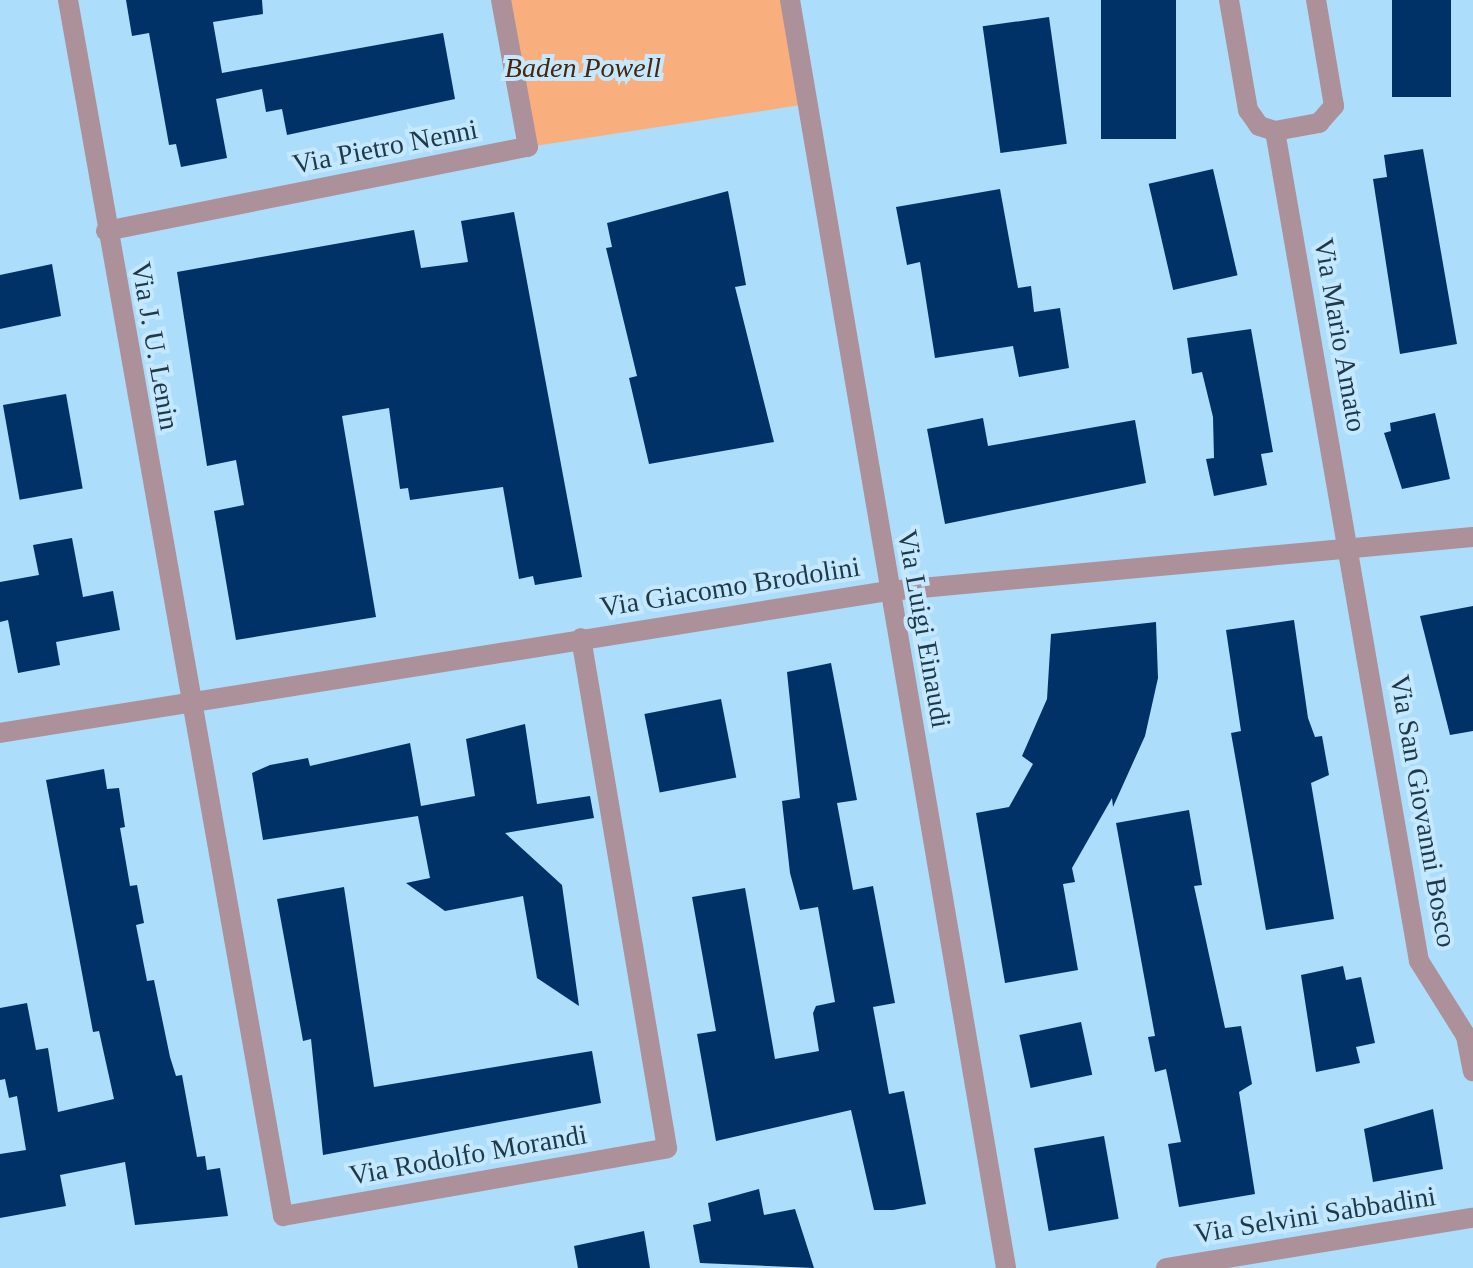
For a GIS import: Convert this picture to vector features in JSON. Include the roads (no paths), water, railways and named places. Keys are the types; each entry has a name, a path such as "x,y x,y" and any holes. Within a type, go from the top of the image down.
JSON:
{"street":[{"name":"Via J. U. Lenin","path":"68,0 190,702"},
{"name":"Via Pietro Nenni","path":"106,231 528,147 501,0"},
{"name":"Via Luigi Einaudi","path":"790,0 1006,1268"},
{"path":"1229,0 1248,110 1259,126 1275,131 1319,123 1334,106 1316,0"},
{"name":"Via Mario Amato","path":"1275,131 1349,549"},
{"name":"Via Giacomo Brodolini","path":"0,733 889,591 1473,537"},
{"name":"Via San Giovanni Bosco","path":"1349,549 1419,961 1466,1036 1473,1071"},
{"name":"Via Rodolfo Morandi","path":"190,702 283,1216 667,1148 581,638"},
{"name":"Via Selvini Sabbadini","path":"1166,1268 1473,1218"}],"park label":[{"name":"Baden Powell","path":"583,68"}]}
